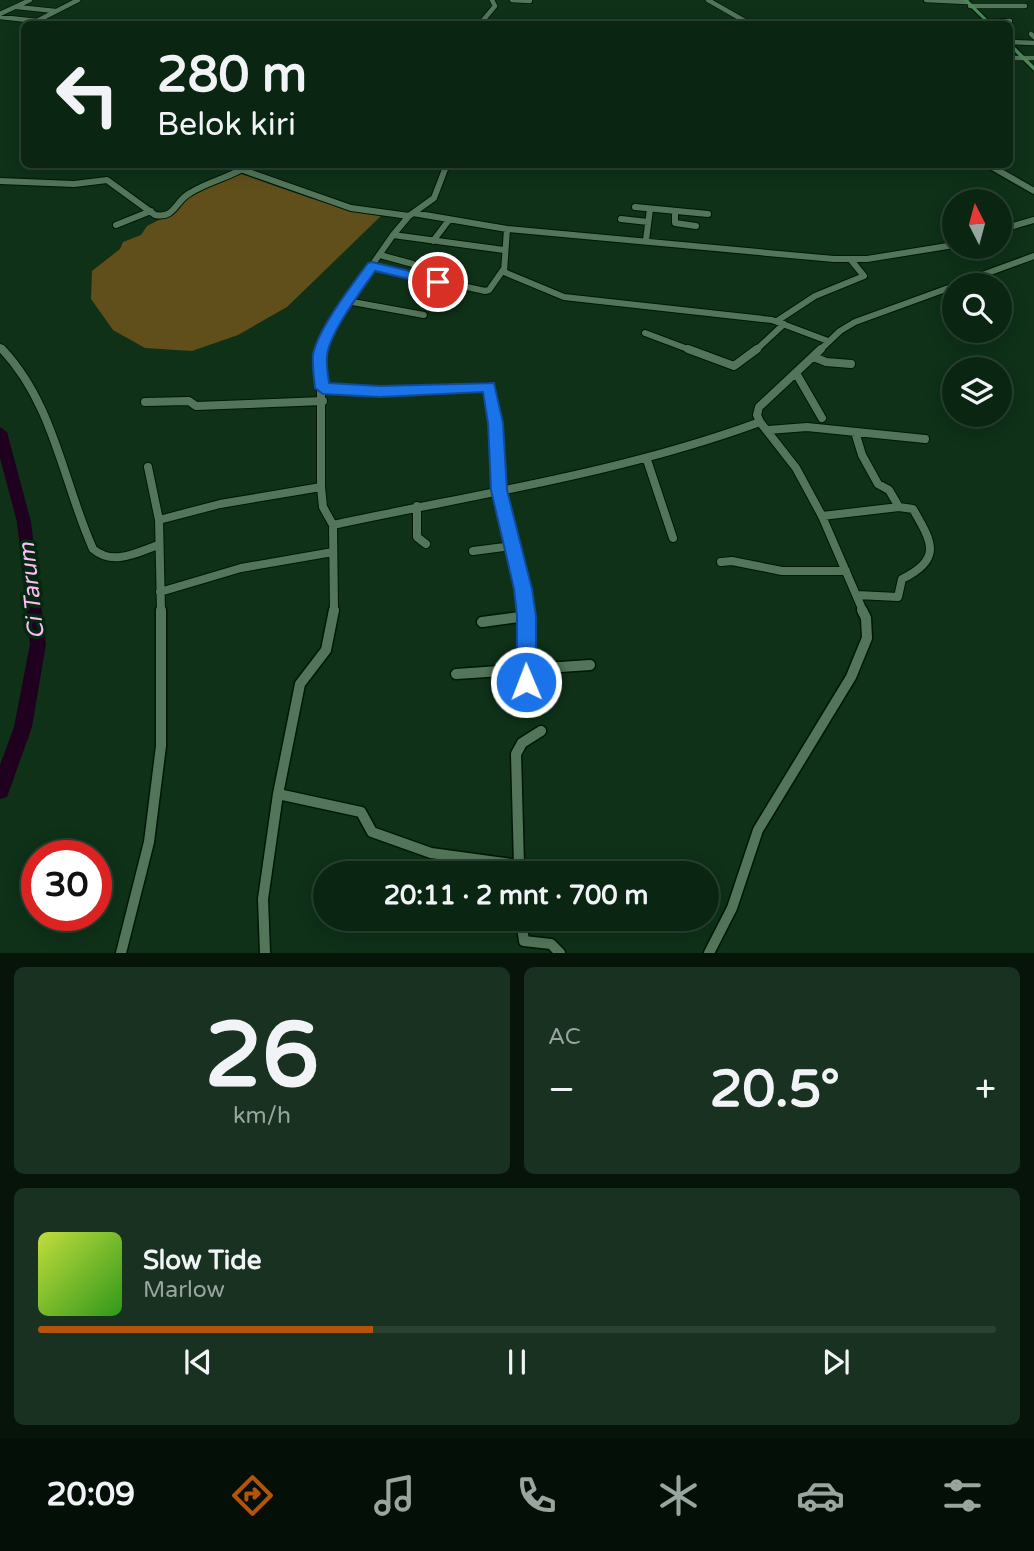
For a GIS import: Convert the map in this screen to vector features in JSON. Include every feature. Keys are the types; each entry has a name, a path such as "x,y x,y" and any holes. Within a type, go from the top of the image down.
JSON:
{"main road":[{"path":"969,5 987,21"},
{"path":"1013,46 1034,69"}],"street":[{"path":"0,16 30,0"},
{"path":"0,16 36,21 78,0"},
{"path":"482,21 495,6 492,0"},
{"path":"512,0 530,1"},
{"path":"701,0 739,21"},
{"path":"708,0 745,21"},
{"path":"926,0 1025,8"},
{"path":"17,7 55,11"},
{"path":"1013,43 1034,43"},
{"path":"1013,58 1034,58"},
{"path":"0,181 76,184 107,180 160,217 173,214 186,195 246,168"},
{"path":"265,953 263,899 278,794 302,679 325,653 329,640 333,525 323,507 321,487 321,348 347,301 393,235 411,214 434,198 445,168"},
{"path":"995,168 1034,189"},
{"path":"1002,168 1034,189"},
{"path":"243,170 351,208 507,229 851,260 942,247"},
{"path":"635,207 708,214"},
{"path":"646,240 650,209"},
{"path":"116,225 152,211"},
{"path":"675,211 675,223 696,226"},
{"path":"621,219 648,222"},
{"path":"433,242 449,220"},
{"path":"1012,226 1034,220"},
{"path":"372,266 489,290 503,270 507,229"},
{"path":"393,235 504,250"},
{"path":"380,255 413,264"},
{"path":"987,273 1034,256"},
{"path":"645,333 733,366 746,359 780,323 815,296 864,276 851,260"},
{"path":"503,270 508,275 564,297 780,323 828,341"},
{"path":"709,953 732,908 758,830 864,651 868,630 857,596 821,516 796,468 760,422 757,415 759,407 828,341 855,322 942,289"},
{"path":"347,301 424,315"},
{"path":"0,347 17,361 32,387 93,549 99,557 108,560 158,545"},
{"path":"814,356 826,362 851,365"},
{"path":"796,373 822,418"},
{"path":"323,388 380,391 488,386 495,423 499,490 527,616 525,668 530,702 546,704"},
{"path":"145,402 189,401 196,406 323,401"},
{"path":"333,525 647,460 713,441 760,422"},
{"path":"768,430 807,427 925,439"},
{"path":"855,432 862,455 878,484 889,490 899,507"},
{"path":"647,460 673,537"},
{"path":"121,953 149,842 159,768 159,520 148,467"},
{"path":"159,520 220,504 321,487"},
{"path":"417,506 417,537 426,544"},
{"path":"821,516 899,507 912,508 927,536 930,553 927,563 902,579 898,597 857,596"},
{"path":"473,551 512,546"},
{"path":"160,592 241,568 333,552"},
{"path":"721,562 733,561 782,571 846,572"},
{"path":"482,622 527,616"},
{"path":"456,674 590,665"},
{"path":"520,861 516,754 522,743 541,731"},
{"path":"278,794 361,812 370,832 422,850 479,861"},
{"path":"523,931 524,942 551,944 560,953"}],"shaded area":[{"path":"241,174 329,204 384,213 287,307 238,335 192,351 145,348 113,330 91,299 92,271 120,249 123,242 141,235 147,226 169,215 186,196"}],"waterway":[{"name":"Ci Tarum","path":"0,432 24,522 38,644 23,727 0,790"}],"route":[{"path":"438,282 372,266 347,301 321,348 323,388 380,391 485,385 489,387 495,423 499,490 527,616 526,682"}]}
